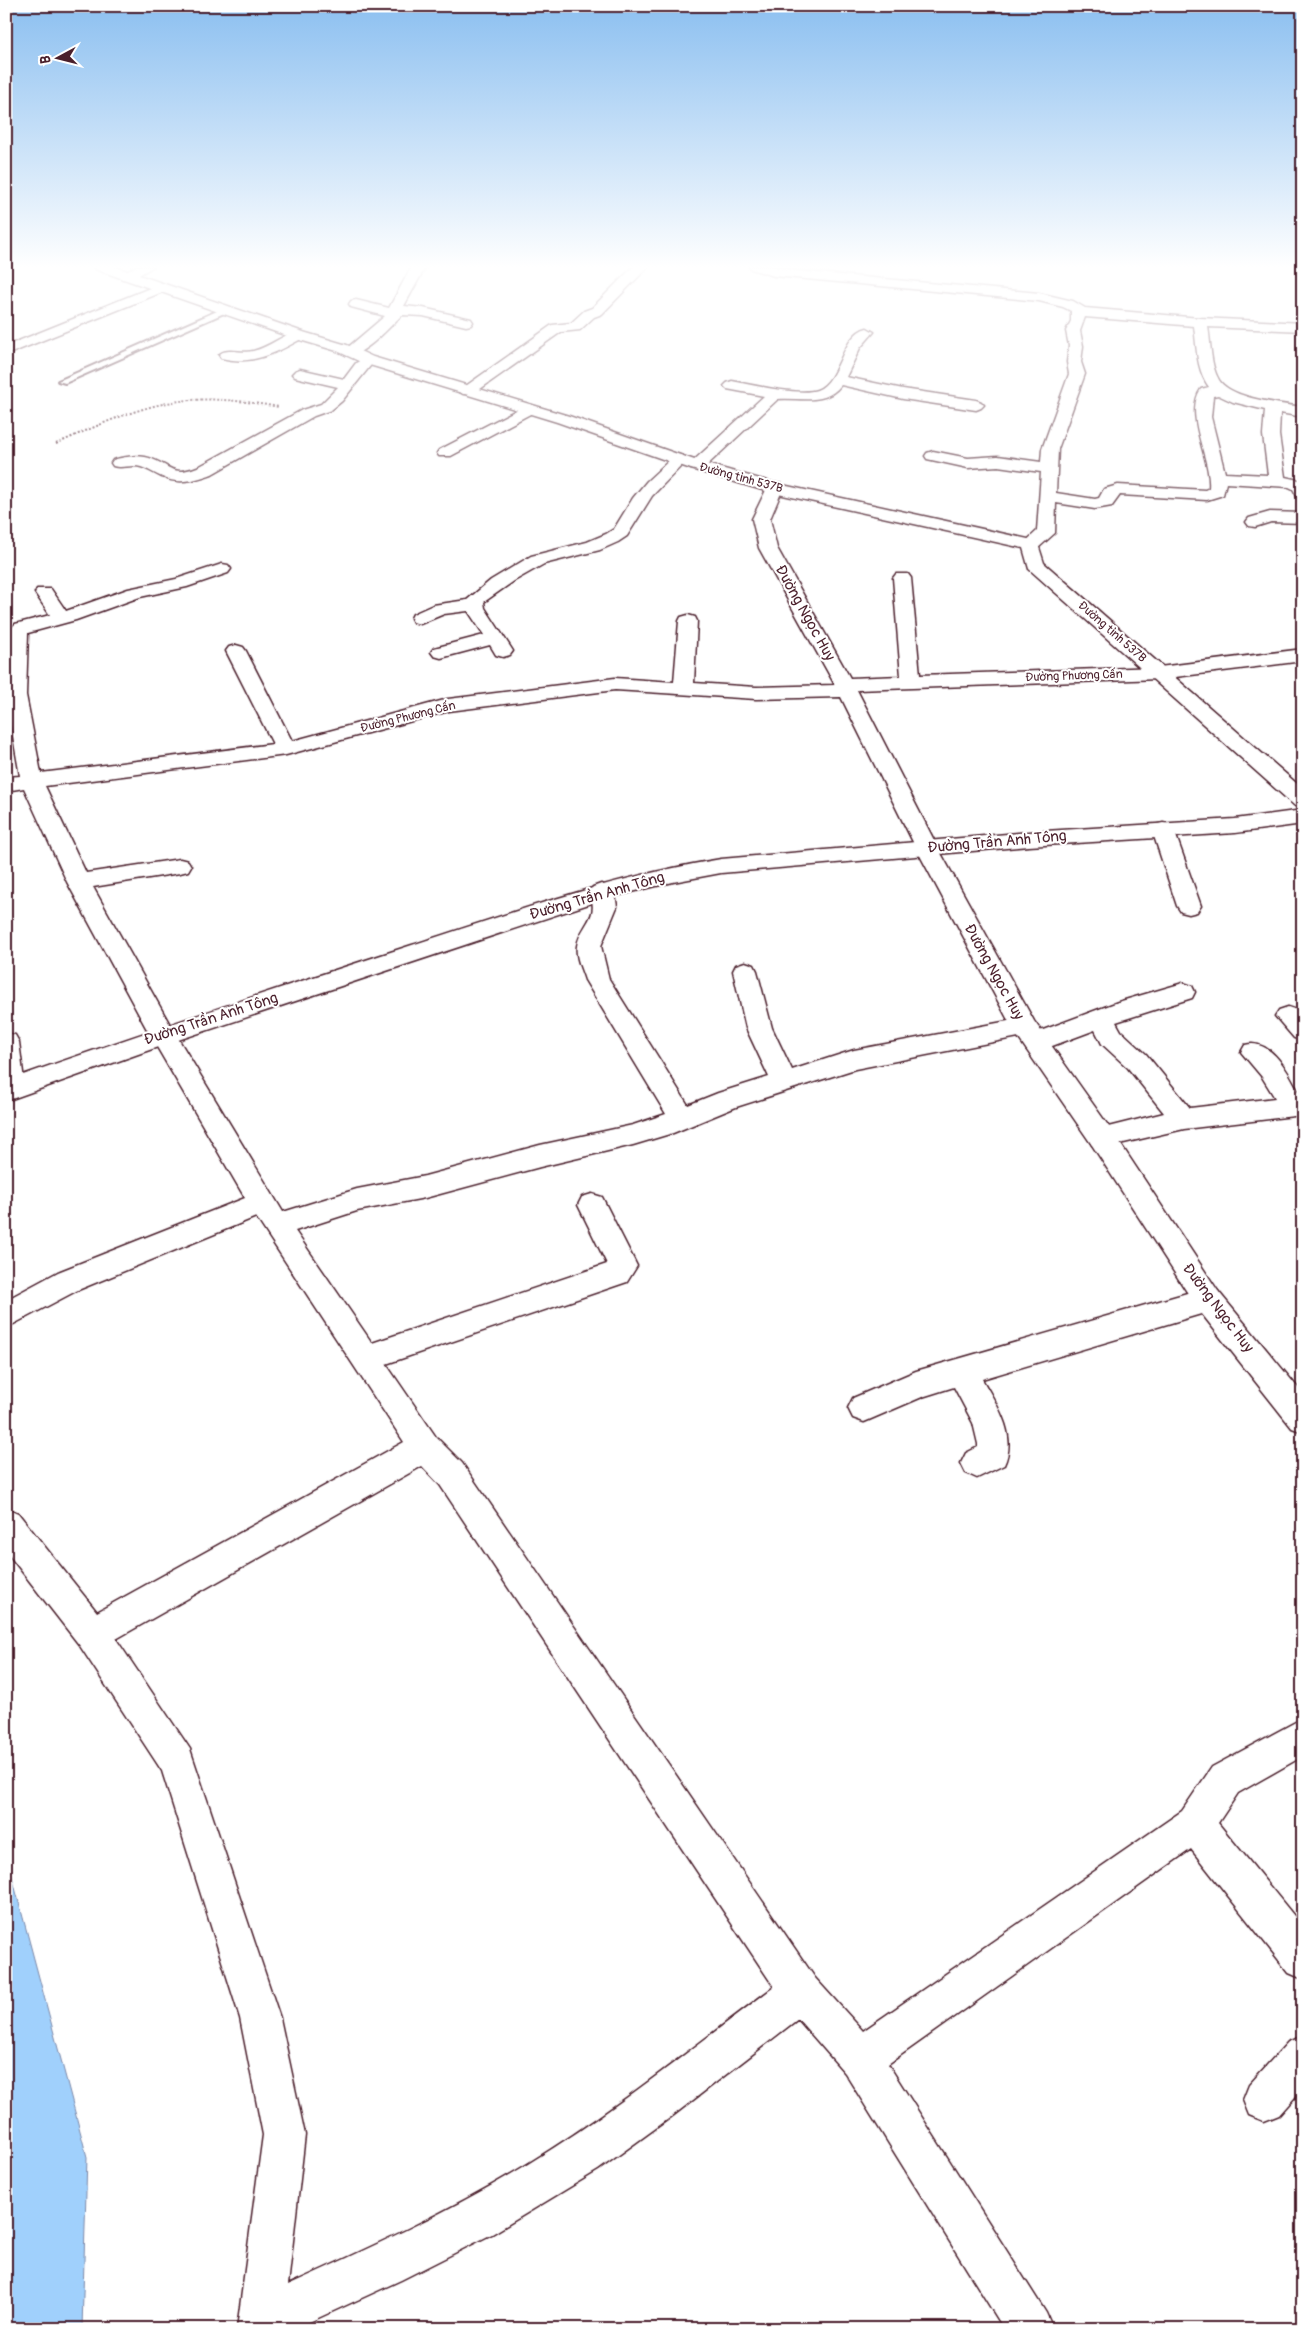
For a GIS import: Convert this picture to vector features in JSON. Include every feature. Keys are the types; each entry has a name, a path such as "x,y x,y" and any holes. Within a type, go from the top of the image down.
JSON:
{"street":[{"path":"304,375 346,384"},
{"path":"119,463 142,461 170,475 192,476 308,414 326,407 337,398 354,375"},
{"name":"Đường tỉnh 537B","path":"416,375 563,419 697,466 775,488 1031,545 1035,565 1303,800"},
{"path":"468,391 491,375"},
{"path":"732,386 780,394 821,394 837,380 840,375"},
{"path":"1031,545 1046,533 1050,449 1077,375"},
{"path":"1209,375 1210,379 1220,390 1245,401 1303,412"},
{"path":"837,380 904,394 976,405"},
{"path":"1049,497 1095,504 1106,502 1110,492 1122,489 1210,494 1217,492 1217,477 1206,433 1204,403 1206,392 1220,390"},
{"path":"1277,481 1270,442 1271,416 1284,391"},
{"path":"697,466 752,414 773,396 780,394"},
{"path":"446,453 528,409"},
{"path":"933,456 968,463 998,461 1048,468"},
{"path":"475,604 475,601 485,593 537,560 588,549 616,536 621,532 638,500 652,483 679,460"},
{"path":"1217,477 1296,484 1303,492"},
{"name":"Đường Ngọc Huy","path":"775,488 761,518 768,548 846,688 927,848 1030,1035 1102,1138 1208,1300 1303,1418"},
{"path":"1255,522 1270,518 1303,518"},
{"path":"222,570 181,582 126,587 62,618 22,628 18,632 16,695 19,783 79,882 163,1035 268,1214 425,1448 451,1474 801,1992 860,2058 1030,2329"},
{"path":"902,578 911,682"},
{"path":"44,593 62,618"},
{"path":"420,618 440,608 475,604"},
{"path":"441,652 500,644 475,604"},
{"path":"684,688 688,621"},
{"path":"236,651 286,750"},
{"name":"Đường Phương Cấn","path":"19,783 286,750 448,705 615,684 756,693 911,682 1159,673 1303,655"},
{"name":"Đường Trần Anh Tông","path":"9,1089 163,1035 601,892 673,874 721,866 1029,839 1235,826 1303,817"},
{"path":"1163,830 1189,906"},
{"path":"79,882 180,866"},
{"path":"601,892 605,899 604,919 589,946 598,980 605,995 624,1022 646,1062 682,1118"},
{"path":"745,971 759,1028 784,1081"},
{"path":"6,1315 68,1281 268,1214 425,1188 540,1156 633,1135 784,1081 854,1060 1030,1035 1102,1019 1127,1008 1183,992"},
{"path":"1102,1019 1111,1037 1137,1061 1184,1119"},
{"path":"6,1042 9,1089"},
{"path":"1254,1052 1275,1073 1298,1106"},
{"path":"1102,1138 1184,1119 1298,1106"},
{"path":"366,1358 462,1324 617,1274 622,1266 592,1205"},
{"path":"864,1408 916,1385 1208,1300"},
{"path":"962,1372 992,1431 995,1444 993,1455 977,1463"},
{"path":"92,1634 425,1448"},
{"path":"6,1524 92,1634 177,1762 260,2018 284,2135 261,2324"},
{"path":"860,2058 1195,1824 1225,1780 1303,1736"},
{"path":"1195,1824 1303,1959"},
{"path":"261,2324 426,2246 507,2202 611,2134 801,1992"},
{"path":"1264,2100 1303,2057"}],"lane":[{"path":"62,381 76,375"}],"path":[{"path":"56,444 128,413 185,399 240,400 308,414"}],"water":[{"path":"6,1854 87,2157 82,2329 6,2329"}]}
